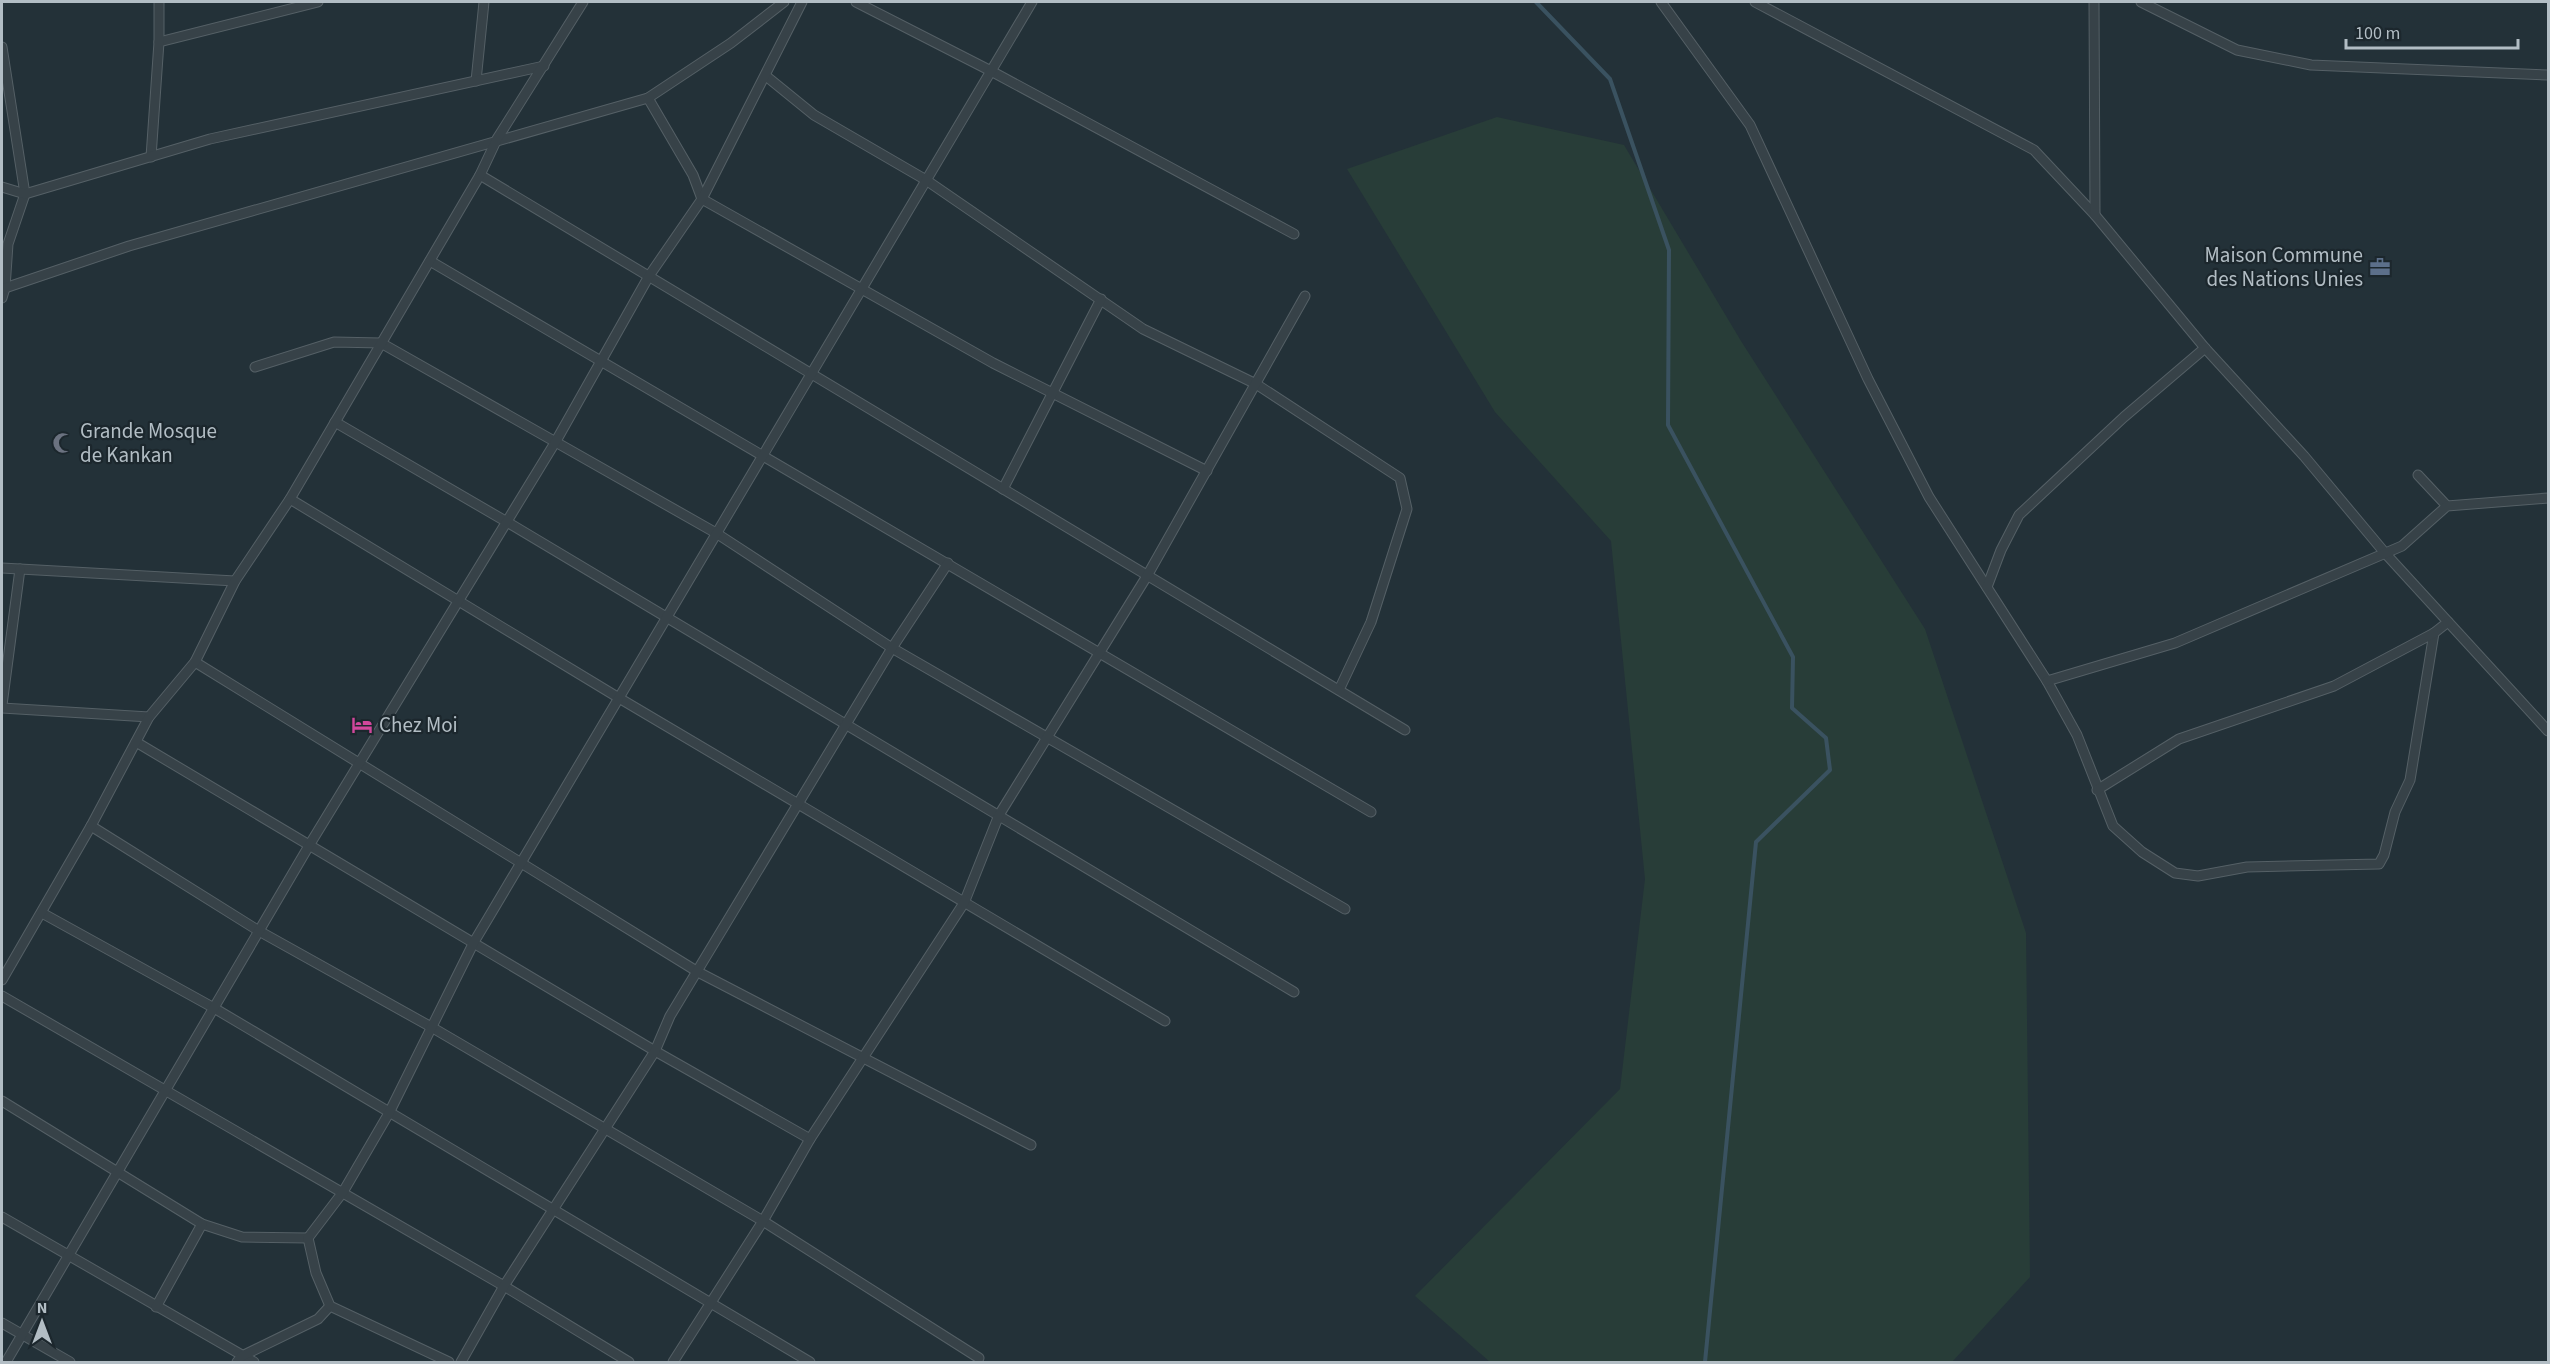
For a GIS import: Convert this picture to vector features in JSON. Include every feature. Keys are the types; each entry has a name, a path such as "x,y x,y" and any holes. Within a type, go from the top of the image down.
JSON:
{"street":[{"path":"151,156 159,42 159,2"},
{"path":"159,42 312,2"},
{"path":"476,81 484,2"},
{"path":"2,980 91,826 148,717 195,662 235,581 290,499 480,175 497,139 583,2"},
{"path":"3,289 129,246 497,139 648,98 731,43 784,2"},
{"path":"6,1362 310,844 556,441 649,276 702,199 802,2"},
{"path":"856,2 991,70 1294,234"},
{"path":"308,1238 343,1192 389,1113 474,942 1032,2"},
{"path":"1661,2 1750,125 1879,401 1929,497 2048,681 2077,735 2113,826 2142,852 2175,873 2198,876 2247,867 2379,864 2384,855 2395,812 2410,780 2433,633"},
{"path":"1755,2 2034,150 2095,215 2205,348 2304,456 2385,553 2548,731"},
{"path":"2094,2 2095,215"},
{"path":"2142,2 2237,50 2311,65 2548,75"},
{"path":"2,47 4,80 24,194 5,242 2,298"},
{"path":"2,187 24,194 210,139 544,66"},
{"path":"766,76 814,115 926,180 1143,328 1256,384 1400,478 1407,508 1371,622 1339,690"},
{"path":"648,98 693,175 702,199 993,363 1207,471"},
{"path":"480,175 1405,730"},
{"path":"430,261 1100,651 1371,812"},
{"path":"673,1362 763,1221 810,1139 964,903 999,815 1148,576 1305,296"},
{"path":"1003,489 1101,299"},
{"path":"255,367 334,342 381,343 716,533 892,648 1346,909"},
{"path":"1987,586 2001,550 2019,515 2124,417 2205,348"},
{"path":"335,422 507,522 1294,992"},
{"path":"2418,475 2446,506"},
{"path":"2048,681 2175,643 2402,546 2446,506 2548,498"},
{"path":"290,499 619,698 1165,1021"},
{"path":"461,1362 504,1286 555,1210 603,1129 655,1051 670,1016 892,648 948,563"},
{"path":"2,568 235,581"},
{"path":"20,569 2,707 148,717"},
{"path":"2097,790 2179,739 2334,686 2433,633 2448,622"},
{"path":"195,662 698,972 1031,1145"},
{"path":"136,742 655,1051 810,1139"},
{"path":"91,826 259,930 433,1028 763,1221 979,1358"},
{"path":"42,913 214,1008 810,1362"},
{"path":"2,996 343,1192 629,1362"},
{"path":"2,1101 202,1224 242,1237 308,1238"},
{"path":"2,1217 156,1307 239,1359 254,1362"},
{"path":"156,1307 202,1224"},
{"path":"308,1238 316,1273 330,1306 449,1362"},
{"path":"239,1359 318,1319 330,1306"},
{"path":"2,1323 70,1362"}],"green space":[{"path":"1497,117 1624,145 1741,341 1925,629 2026,933 2030,1277 1952,1362 1490,1362 1415,1296 1620,1089 1645,879 1611,541 1495,412 1347,169"}],"waterway":[{"path":"1536,2 1610,79 1669,250 1668,425 1793,657 1792,708 1826,738 1830,770 1756,842 1705,1362"}],"place":[{"name":"Maison Commune des Nations Unies","path":"2380,267"},
{"name":"Grande Mosque de Kankan","path":"63,443"},
{"name":"Chez Moi","path":"362,725"}]}
